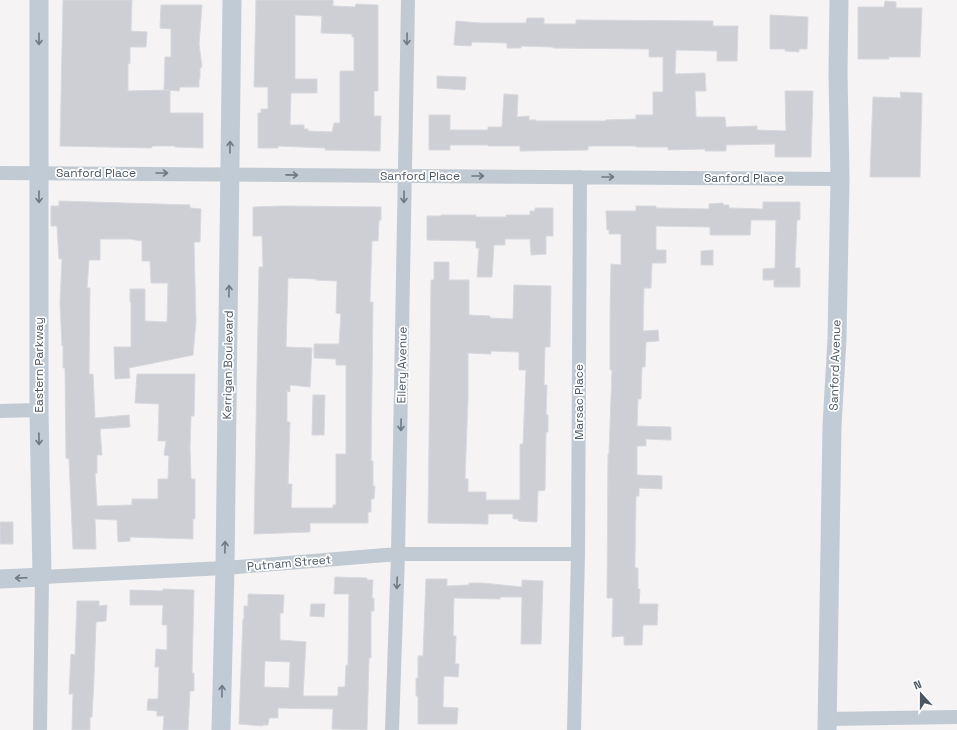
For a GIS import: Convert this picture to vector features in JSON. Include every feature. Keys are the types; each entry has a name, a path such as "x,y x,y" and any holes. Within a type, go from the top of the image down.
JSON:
{"street":[{"name":"Eastern Parkway","path":"39,0 38,410 42,577 40,730"},
{"name":"Kerrigan Boulevard","path":"221,730 225,568 232,0"},
{"name":"Ellery Avenue","path":"392,730 398,554 408,0"},
{"name":"Sanford Avenue","path":"827,724 832,434 840,179 838,73 839,0"},
{"name":"Sanford Place","path":"0,173 39,172 840,179"},
{"name":"Marsac Place","path":"574,730 578,554 580,177"},
{"path":"0,411 38,410"},
{"name":"Putnam Street","path":"0,578 225,568 398,554 578,554"},
{"path":"827,724 957,718"}],"building":[{"path":"63,0 132,0 131,31 147,32 146,47 130,47 130,64 128,63 128,91 170,90 170,113 203,113 203,148 175,146 153,146 151,148 60,146"},
{"path":"256,0 333,0 333,6 355,7 356,4 378,5 378,91 374,91 374,116 381,116 380,151 325,150 325,148 278,146 278,148 258,148 258,113 261,113 261,109 268,109 268,87 254,87","holes":["295,15 322,16 321,33 352,34 352,37 354,37 354,71 340,71 340,123 334,123 332,132 308,131 308,129 304,129 304,125 290,125 291,93 317,93 317,79 295,79"]},
{"path":"885,1 896,2 896,8 922,8 920,57 858,59 858,7 884,7"},
{"path":"161,5 202,5 199,44 202,67 200,68 199,87 180,87 179,91 164,90 165,57 171,57 171,29 160,28"},
{"path":"770,15 808,17 807,49 799,49 799,52 785,51 785,49 770,49"},
{"path":"527,18 544,18 544,24 576,24 576,20 713,21 713,26 738,26 737,61 717,61 717,51 676,50 675,74 705,73 706,91 695,91 696,117 725,117 726,127 757,126 757,130 786,131 785,91 813,91 811,157 775,157 775,144 726,145 726,151 705,151 705,149 668,150 668,147 588,146 588,150 520,151 520,146 488,145 450,145 450,150 429,150 429,115 450,115 450,130 488,130 488,127 502,127 504,94 518,95 517,117 529,116 529,120 536,121 606,121 636,119 636,115 653,115 653,92 663,92 663,57 649,57 649,49 553,48 521,46 521,48 507,48 507,43 472,42 471,46 454,45 456,21 480,23 526,23"},
{"path":"437,76 466,77 465,90 437,88"},
{"path":"900,92 922,93 920,177 870,177 873,97 901,98"},
{"path":"59,201 190,205 190,208 201,209 200,242 194,242 196,321 193,355 129,368 130,378 115,379 114,347 131,347 130,289 145,289 145,321 167,322 168,283 151,283 150,261 142,261 142,241 130,239 100,239 100,260 89,260 87,288 90,288 89,374 93,374 95,418 129,415 130,427 100,429 102,455 97,455 97,473 95,473 97,506 132,505 132,499 158,499 158,479 168,479 169,456 164,455 166,441 158,441 159,404 135,403 137,374 195,374 194,416 191,416 190,447 191,479 195,479 195,519 193,519 193,539 130,537 130,541 118,542 117,520 95,519 96,549 73,549 69,459 66,458 65,368 63,368 60,303 62,259 59,259 57,226 51,226 51,206 59,206"},
{"path":"763,202 800,202 800,220 797,220 795,268 800,268 800,287 774,287 774,280 763,280 763,269 775,268 776,220 751,220 750,235 710,235 710,227 656,226 656,250 666,250 666,263 652,263 651,288 644,288 643,331 658,330 659,341 646,342 645,367 642,367 641,399 638,399 637,426 671,427 671,440 646,439 646,446 637,446 637,475 662,476 662,489 639,488 639,496 636,496 635,568 638,568 638,589 640,589 639,604 658,604 657,625 643,625 642,645 624,645 624,636 612,637 613,598 607,598 608,454 612,370 610,370 611,264 621,265 621,234 609,234 609,230 607,230 606,211 636,211 636,206 709,209 709,204 723,203 723,205 729,205 729,208 763,209"},
{"path":"253,207 381,207 378,241 372,241 370,302 373,302 371,461 373,461 373,486 375,486 374,499 371,499 371,512 368,512 368,523 310,523 310,532 254,534 259,267 263,267 262,236 253,236","holes":["288,278 337,281 336,313 341,314 339,344 314,344 314,358 336,359 336,365 346,365 346,454 336,454 336,505 333,505 333,508 291,508 292,484 288,484 290,422 287,422 287,391 290,392 290,385 310,387 312,348 286,347"]},
{"path":"535,208 553,208 553,236 546,236 546,254 531,255 530,239 505,239 505,245 494,245 492,277 477,277 479,248 476,248 476,241 427,240 427,216 476,215 476,217 506,217 506,215 530,215 530,211 535,211"},
{"path":"713,250 713,265 701,265 701,251"},
{"path":"434,262 449,262 449,280 469,280 469,315 490,316 490,318 513,319 514,285 551,286 550,347 545,347 544,385 547,385 546,415 548,415 548,432 546,432 545,490 538,491 537,522 518,521 518,519 513,519 513,514 488,514 488,524 428,523 431,280 434,280","holes":["491,351 519,352 519,370 526,370 523,444 520,444 520,500 486,500 486,492 468,492 468,479 465,479 468,353 491,354"]},
{"path":"313,395 325,395 324,435 312,435"},
{"path":"0,522 13,522 13,544 0,544"},
{"path":"335,577 367,578 367,580 373,580 372,598 374,598 374,611 371,611 371,658 369,658 367,730 332,729 333,709 278,708 278,718 269,718 268,725 239,724 243,619 244,606 248,606 248,594 284,595 283,613 280,613 280,640 306,642 303,695 338,696 338,687 345,687 346,665 348,665 349,594 334,594","holes":["265,661 290,662 289,688 264,687"]},
{"path":"426,579 447,579 447,586 483,583 522,587 522,580 543,581 541,644 521,644 522,597 500,597 500,599 454,598 453,636 456,636 455,664 459,664 458,677 444,676 443,707 458,708 457,724 418,724 418,696 416,696 416,678 418,678 418,656 423,656"},
{"path":"163,589 194,590 192,673 194,673 194,691 190,691 188,730 163,730 164,716 157,716 157,711 147,710 148,699 158,699 159,667 155,667 156,649 167,650 167,625 162,625 163,605 130,605 130,590 163,591"},
{"path":"77,601 99,601 99,606 107,605 106,621 96,622 92,717 90,717 90,730 72,730 73,694 69,694 71,654 75,655"},
{"path":"311,604 325,604 324,617 310,616"}]}
